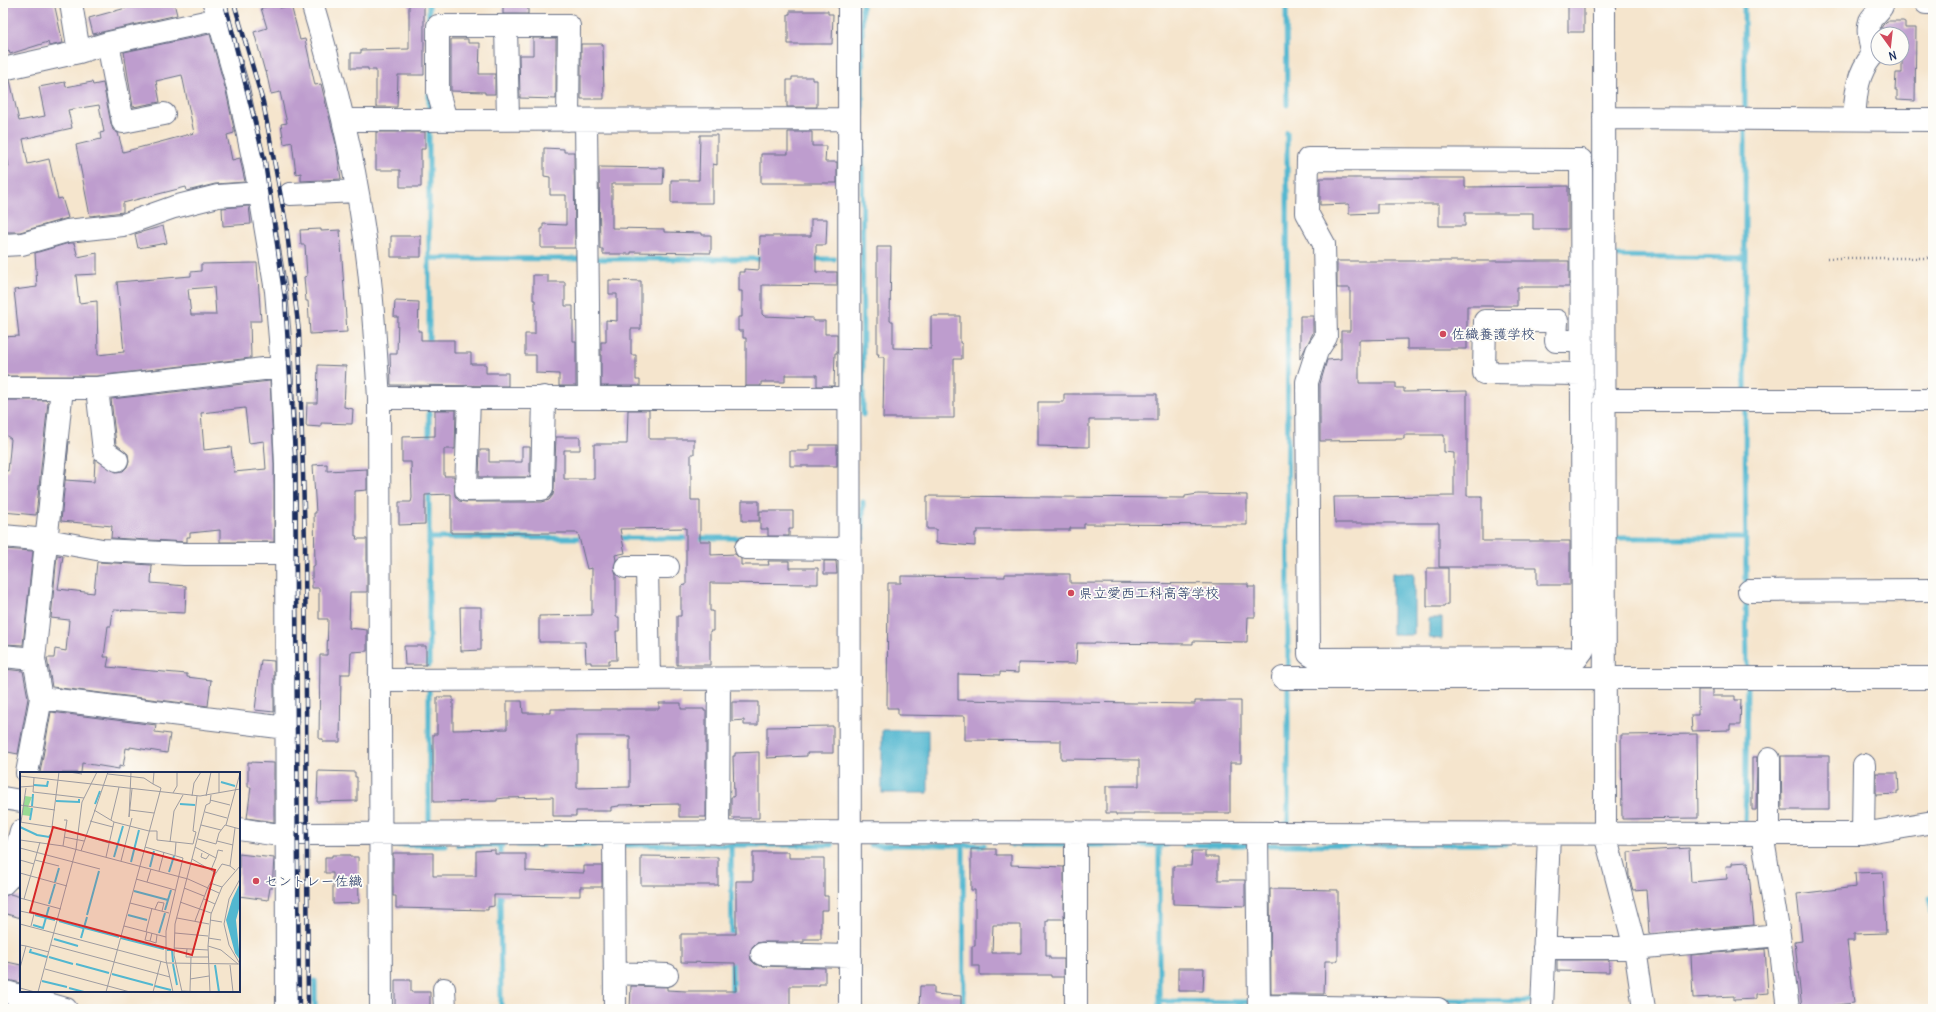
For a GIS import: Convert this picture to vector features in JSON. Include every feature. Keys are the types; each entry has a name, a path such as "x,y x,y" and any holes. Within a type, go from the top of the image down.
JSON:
{"street":[{"path":"71,3 79,52"},
{"path":"312,3 330,64 344,120 364,226 374,320 379,398 381,1009"},
{"path":"849,3 848,398 851,832 850,1009"},
{"path":"1604,3 1605,834 1635,948 1644,1009"},
{"path":"1854,119 1856,93 1863,66 1872,56 1869,30 1870,20 1883,3"},
{"path":"1926,3 1933,3"},
{"path":"4,65 79,52 216,11 238,88 260,193 276,291 286,450 287,1009"},
{"path":"446,120 438,92 438,26 569,26 577,120 589,397"},
{"path":"506,26 508,120"},
{"path":"108,43 123,122 164,114"},
{"path":"1604,118 1933,120"},
{"path":"344,120 848,120"},
{"path":"1308,159 1581,160 1582,346 1583,650 1576,658 1317,659 1308,654 1307,382 1317,351 1326,337 1324,244 1308,212 1308,159"},
{"path":"290,194 357,191"},
{"path":"3,245 22,244 67,231 123,225 174,207 218,196 260,193"},
{"path":"1582,374 1484,373 1485,321 1557,321 1556,341 1604,351"},
{"path":"3,388 97,388 281,367"},
{"path":"27,772 41,698 34,659 62,388"},
{"path":"97,388 104,451 118,460"},
{"path":"469,397 466,490 542,489 544,397"},
{"path":"379,398 848,398"},
{"path":"1604,400 1933,400"},
{"path":"3,536 47,540 102,550 184,554 286,554"},
{"path":"746,548 849,549"},
{"path":"626,567 668,567"},
{"path":"647,567 648,679"},
{"path":"1749,591 1933,590"},
{"path":"3,656 34,659"},
{"path":"718,833 719,678"},
{"path":"380,680 850,678"},
{"path":"1283,678 1933,678"},
{"path":"41,698 287,728"},
{"path":"1769,759 1766,834 1788,1009"},
{"path":"1863,834 1864,765"},
{"path":"3,798 20,801"},
{"path":"240,829 286,834 851,832 1863,834 1933,822"},
{"path":"1076,832 1076,1009"},
{"path":"3,884 9,878 9,855 20,833"},
{"path":"614,833 615,1009"},
{"path":"1257,833 1259,1008 1438,1009"},
{"path":"1542,1009 1549,834"},
{"path":"1544,948 1635,948 1778,935"},
{"path":"762,954 850,956"},
{"path":"615,973 667,974"},
{"path":"3,991 53,1007"}],"path":[{"path":"1827,258 1933,258"}],"water":[{"path":"1392,573 1414,573 1414,635 1392,635"},
{"path":"1429,618 1442,618 1442,639 1429,638"},
{"path":"882,730 928,730 928,793 882,793"}],"building":[{"path":"3,3 54,3 63,43 49,46 48,42 10,54 9,51 8,52 3,33"},
{"path":"124,3 174,3 177,15 93,34 89,18 126,8"},
{"path":"409,3 424,3 424,75 398,75 397,107 376,107 376,70 368,70 368,68 351,68 351,53 361,53 361,50 409,49"},
{"path":"503,3 528,3 528,14 503,14"},
{"path":"1568,3 1584,3 1584,32 1568,32"},
{"path":"279,4 280,8 291,5 300,40 305,39 315,85 321,84 336,144 341,179 301,181 301,173 296,174 292,142 284,144 281,124 287,123 280,92 271,94 266,71 265,72 254,32 267,28 261,8"},
{"path":"790,11 828,11 828,14 833,14 832,44 788,44 788,14 790,14"},
{"path":"1887,21 1905,22 1905,26 1882,26"},
{"path":"1910,28 1916,28 1915,101 1897,100 1897,90 1895,90 1896,73 1902,73 1902,66 1910,66"},
{"path":"210,34 226,91 234,129 234,133 227,135 232,160 240,158 245,182 215,184 187,191 186,187 123,203 123,212 90,216 76,145 101,139 100,133 104,132 99,105 68,110 72,128 23,139 28,164 49,159 58,199 62,198 68,218 20,232 3,232 3,168 9,167 3,135 3,81 10,80 19,121 45,116 39,87 65,82 66,87 92,82 93,85 103,83 111,124 113,130 118,133 123,152 194,133 182,75 156,81 160,102 133,107 124,52"},
{"path":"533,38 556,38 556,99 520,98 519,55 533,55"},
{"path":"451,39 468,39 468,43 480,43 479,74 495,74 495,94 485,94 485,92 451,91"},
{"path":"581,44 603,44 604,99 581,99"},
{"path":"792,77 812,77 812,80 817,80 817,107 787,107 787,80 792,80"},
{"path":"376,132 425,132 425,149 421,149 421,187 400,187 400,170 376,170"},
{"path":"788,132 812,132 812,146 826,146 825,162 837,162 837,183 761,183 761,154 788,154"},
{"path":"700,135 717,135 717,165 713,164 713,203 671,203 671,180 699,180"},
{"path":"544,148 564,149 564,152 574,152 575,248 541,248 541,229 543,229 543,224 566,225 566,195 550,195 550,177 544,176"},
{"path":"599,167 664,168 663,184 612,184 612,228 664,229 664,232 702,233 702,235 711,235 711,253 631,252 631,254 603,254 603,249 600,249"},
{"path":"1320,178 1465,178 1465,187 1568,186 1568,229 1533,229 1533,213 1465,213 1465,226 1439,226 1439,204 1377,204 1377,213 1349,214 1349,204 1320,205"},
{"path":"249,206 251,224 223,226 222,208"},
{"path":"811,219 827,219 826,245 816,245 816,272 837,272 837,286 762,285 762,314 764,316 813,318 813,321 825,321 825,334 837,334 834,386 817,386 817,375 785,375 785,382 761,382 761,386 746,386 746,338 743,338 743,331 738,331 738,317 742,317 742,291 739,291 739,272 744,272 744,269 759,270 760,236 811,236"},
{"path":"163,226 167,243 138,248 135,234"},
{"path":"321,229 321,231 340,230 347,332 310,334 308,301 306,301 304,277 307,276 305,245 301,245 300,230"},
{"path":"391,236 421,236 421,257 391,257"},
{"path":"69,243 74,243 78,257 97,253 97,274 76,275 79,303 97,301 98,355 124,352 117,282 191,276 191,272 201,271 201,264 257,263 261,321 250,321 251,358 96,376 3,376 3,337 19,336 14,290 37,287 35,253","holes":["214,287 216,315 191,315 188,289"]},
{"path":"877,247 891,247 890,321 893,321 893,348 931,349 931,316 960,316 960,343 962,343 962,359 954,359 954,418 883,418 884,357 878,357 879,354 877,354"},
{"path":"1337,261 1569,261 1569,287 1517,287 1517,306 1467,306 1467,349 1407,349 1407,339 1359,340 1359,383 1396,383 1396,388 1404,388 1404,392 1467,391 1467,496 1482,496 1482,541 1570,541 1570,585 1537,585 1537,567 1439,567 1439,523 1335,523 1334,497 1454,496 1454,453 1444,452 1444,435 1404,435 1404,439 1396,440 1320,441 1320,384 1327,360 1341,359 1341,331 1350,331 1350,288 1337,288"},
{"path":"533,275 548,275 548,282 565,282 565,306 573,306 573,341 576,341 576,386 559,386 559,374 536,373 536,355 525,355 525,334 535,334"},
{"path":"609,280 641,281 641,329 631,329 631,355 636,355 636,380 640,380 640,386 601,386 601,342 606,342 606,320 617,321 617,294 609,294"},
{"path":"395,301 419,302 418,331 421,331 421,340 454,340 454,353 471,353 471,364 486,364 486,373 508,373 508,386 391,385 390,354 397,354 398,317 394,317"},
{"path":"1300,316 1313,316 1313,333 1300,359"},
{"path":"318,365 346,366 344,407 353,409 352,424 321,423 321,427 306,426 307,403 317,403"},
{"path":"270,381 274,464 274,542 220,542 220,530 190,533 190,537 187,537 187,542 111,538 112,526 61,521 65,480 94,482 95,459 116,472 123,471 127,467 129,461 128,454 116,444 111,399","holes":["245,408 249,443 264,441 266,469 234,472 231,447 204,450 201,413"]},
{"path":"1064,394 1157,394 1157,420 1089,420 1089,447 1038,446 1038,402 1064,402"},
{"path":"5,400 45,400 48,402 36,515 3,512 3,470 8,471 11,439 3,433 3,402"},
{"path":"435,410 456,410 455,449 444,449 444,476 454,476 455,496 459,501 542,502 549,500 553,495 556,437 580,437 580,450 564,450 564,479 594,479 594,444 627,444 628,410 649,410 649,439 694,439 694,454 691,454 691,500 700,500 700,541 711,541 711,555 735,554 741,559 741,565 769,565 768,561 789,561 789,568 818,568 818,584 710,583 710,611 713,611 713,631 710,631 710,665 677,665 677,616 681,616 681,586 686,585 686,528 620,529 625,553 615,555 616,560 614,567 616,574 616,617 619,617 619,631 616,631 617,660 609,660 609,664 591,664 591,662 586,662 585,642 539,642 539,616 592,615 592,568 587,569 578,533 451,533 451,494 425,495 425,524 399,525 399,502 411,502 412,498 411,462 402,462 402,437 435,436"},
{"path":"809,445 837,445 837,466 790,466 790,451 807,451 809,450"},
{"path":"522,447 530,447 530,477 479,477 480,450 489,450 489,462 522,462"},
{"path":"327,464 327,471 367,469 367,490 355,491 355,536 357,536 356,539 367,539 367,592 350,592 349,628 367,630 367,651 351,652 350,674 341,674 340,742 323,742 323,739 319,739 320,655 327,655 328,619 319,619 319,588 312,588 312,566 315,566 314,513 316,513 313,465"},
{"path":"1198,494 1247,495 1247,525 1084,524 1084,528 1070,528 1070,530 977,530 977,533 975,533 975,546 936,543 936,529 927,529 927,496 1185,498 1185,496"},
{"path":"742,501 759,501 759,521 742,521"},
{"path":"760,511 793,511 793,529 789,529 789,536 768,536 768,529 760,529"},
{"path":"3,549 33,551 23,645 3,644"},
{"path":"57,555 63,556 58,589 94,593 97,562 152,565 151,583 186,586 185,613 113,610 111,626 108,626 104,657 109,657 107,667 187,674 187,677 211,680 208,706 52,687 47,658 54,658 55,649 66,651 69,620 51,618"},
{"path":"824,561 836,561 837,574 824,574"},
{"path":"1427,568 1448,568 1448,605 1444,605 1444,607 1427,607"},
{"path":"1005,574 1070,574 1070,583 1248,584 1248,587 1255,587 1255,617 1248,617 1247,642 1193,641 1193,644 1077,643 1076,664 1018,663 1018,673 1000,672 1000,675 958,674 958,700 1195,704 1195,701 1241,701 1241,763 1230,763 1230,813 1133,813 1133,815 1116,815 1116,813 1106,813 1106,786 1139,786 1139,760 1061,759 1061,741 965,740 965,716 898,715 898,708 887,708 888,583 901,583 901,576 1005,577"},
{"path":"460,607 481,607 481,650 461,651"},
{"path":"404,646 426,646 426,665 405,665"},
{"path":"261,660 274,661 274,712 255,710"},
{"path":"3,669 23,671 28,698 18,754 3,751 3,710 7,688 3,688"},
{"path":"1698,690 1712,690 1712,696 1735,696 1735,700 1741,700 1740,725 1730,725 1730,730 1692,731 1691,715 1698,715"},
{"path":"437,697 453,697 453,730 507,729 507,701 522,701 523,713 551,713 551,709 659,709 659,703 681,703 681,709 704,709 704,711 706,711 706,817 679,817 679,804 619,805 611,807 611,811 576,811 576,816 553,816 553,797 505,798 497,799 497,801 433,802 433,734 437,734","holes":["577,736 630,736 630,787 577,788"]},
{"path":"732,702 758,702 758,725 744,725 744,720 732,721"},
{"path":"51,712 156,725 155,732 170,734 167,753 130,747 130,749 126,748 123,767 119,766 119,769 82,763 81,772 40,772"},
{"path":"833,726 833,753 807,753 807,756 767,758 767,727"},
{"path":"1697,734 1698,818 1622,819 1621,735"},
{"path":"759,752 759,818 732,818 731,797 734,797 733,756 735,756 735,753"},
{"path":"1781,756 1829,756 1829,810 1782,810"},
{"path":"1752,757 1757,757 1756,810 1752,810"},
{"path":"248,762 274,763 274,822 247,818 251,787 248,787"},
{"path":"318,771 355,772 355,777 357,777 357,801 317,802"},
{"path":"1876,773 1898,773 1899,791 1897,791 1897,794 1876,795"},
{"path":"1689,848 1691,882 1727,879 1726,866 1732,866 1732,863 1748,862 1754,925 1649,934 1646,889 1633,890 1629,877 1628,852"},
{"path":"971,849 996,849 996,855 1011,855 1011,865 1064,867 1064,919 1048,919 1048,921 1046,921 1046,956 1050,956 1050,959 1064,959 1064,977 1051,977 1051,975 980,975 980,966 972,966 972,946 975,946 975,890 971,890","holes":["993,925 1021,925 1021,953 992,953"]},
{"path":"495,850 495,854 526,854 526,871 584,873 584,866 602,866 602,887 580,887 580,896 494,895 494,906 488,907 488,910 396,908 396,896 393,896 393,853 433,853 433,876 476,876 476,851"},
{"path":"1192,851 1205,851 1205,857 1218,857 1218,880 1245,880 1245,906 1173,904 1173,866 1191,866"},
{"path":"753,852 789,852 789,858 824,858 824,896 828,896 828,910 821,910 821,939 804,939 804,942 756,943 752,947 750,954 751,960 755,964 761,966 825,968 825,984 819,984 819,986 790,986 790,1009 630,1009 631,986 667,987 667,990 686,991 736,991 735,963 681,962 681,934 736,934 736,881 753,881"},
{"name":"セントレー佐織","path":"240,854 274,858 272,888 270,888 268,900 240,896"},
{"path":"332,855 350,855 350,857 358,857 359,903 333,904 333,873 325,873 325,857 332,857"},
{"path":"641,856 718,857 718,885 641,885"},
{"path":"1883,872 1886,933 1854,934 1854,941 1847,941 1854,1003 1802,1009 1795,942 1802,941 1797,894 1856,887 1855,873"},
{"path":"1270,889 1338,890 1338,961 1325,961 1324,994 1271,994"},
{"path":"10,894 20,897 20,918 3,913 3,896"},
{"path":"1765,949 1768,993 1756,994 1756,999 1734,1000 1734,996 1693,998 1691,955"},
{"path":"1557,960 1609,960 1609,972 1557,971"},
{"path":"3,961 20,965 20,983 3,979"},
{"path":"1178,968 1204,968 1203,991 1178,991"},
{"path":"395,980 411,980 411,992 430,992 430,1009 395,1009"},
{"path":"920,986 934,986 934,994 961,996 961,1009 919,1009"},
{"path":"3,1004 20,1009 3,1009"}],"waterway":[{"path":"429,3 429,26"},
{"path":"862,3 863,415"},
{"path":"1286,3 1287,105"},
{"path":"1744,3 1745,113"},
{"path":"429,94 429,109"},
{"path":"429,129 429,347"},
{"path":"1745,130 1745,392"},
{"path":"1287,132 1288,671"},
{"path":"1612,256 1745,258"},
{"path":"429,258 581,259"},
{"path":"597,259 766,259"},
{"path":"810,259 834,259"},
{"path":"429,408 429,442"},
{"path":"1745,409 1746,587"},
{"path":"429,490 429,665"},
{"path":"858,538 863,538 863,502"},
{"path":"429,538 586,538"},
{"path":"616,538 748,538"},
{"path":"1614,538 1746,538"},
{"path":"1746,595 1747,672"},
{"path":"1285,824 1288,824 1288,685"},
{"path":"1745,822 1747,685"},
{"path":"429,689 429,823 435,823"},
{"path":"1268,845 1507,844"},
{"path":"391,845 445,845"},
{"path":"458,845 503,845"},
{"path":"500,845 500,860"},
{"path":"518,845 543,845"},
{"path":"567,845 608,845"},
{"path":"623,845 832,845"},
{"path":"731,845 732,940"},
{"path":"870,845 984,845"},
{"path":"963,845 964,1009"},
{"path":"1012,845 1066,845"},
{"path":"1082,845 1166,845"},
{"path":"1159,845 1159,1009"},
{"path":"1183,845 1250,845"},
{"path":"500,890 501,1009"},
{"path":"1933,897 1930,898 1933,919"},
{"path":"732,956 732,1009"},
{"path":"315,981 315,1009"},
{"path":"1438,1000 1533,1001"},
{"path":"1159,1001 1253,1002"}],"railway":[{"path":"225,3 265,162 285,298 295,454 299,1009"},
{"path":"234,3 263,102 286,224 299,332 305,544 308,1009"}],"place":[{"name":"佐織養護学校","path":"1443,334"},
{"name":"県立愛西工科高等学校","path":"1071,593"},
{"name":"セントレー佐織","path":"256,881"}]}
